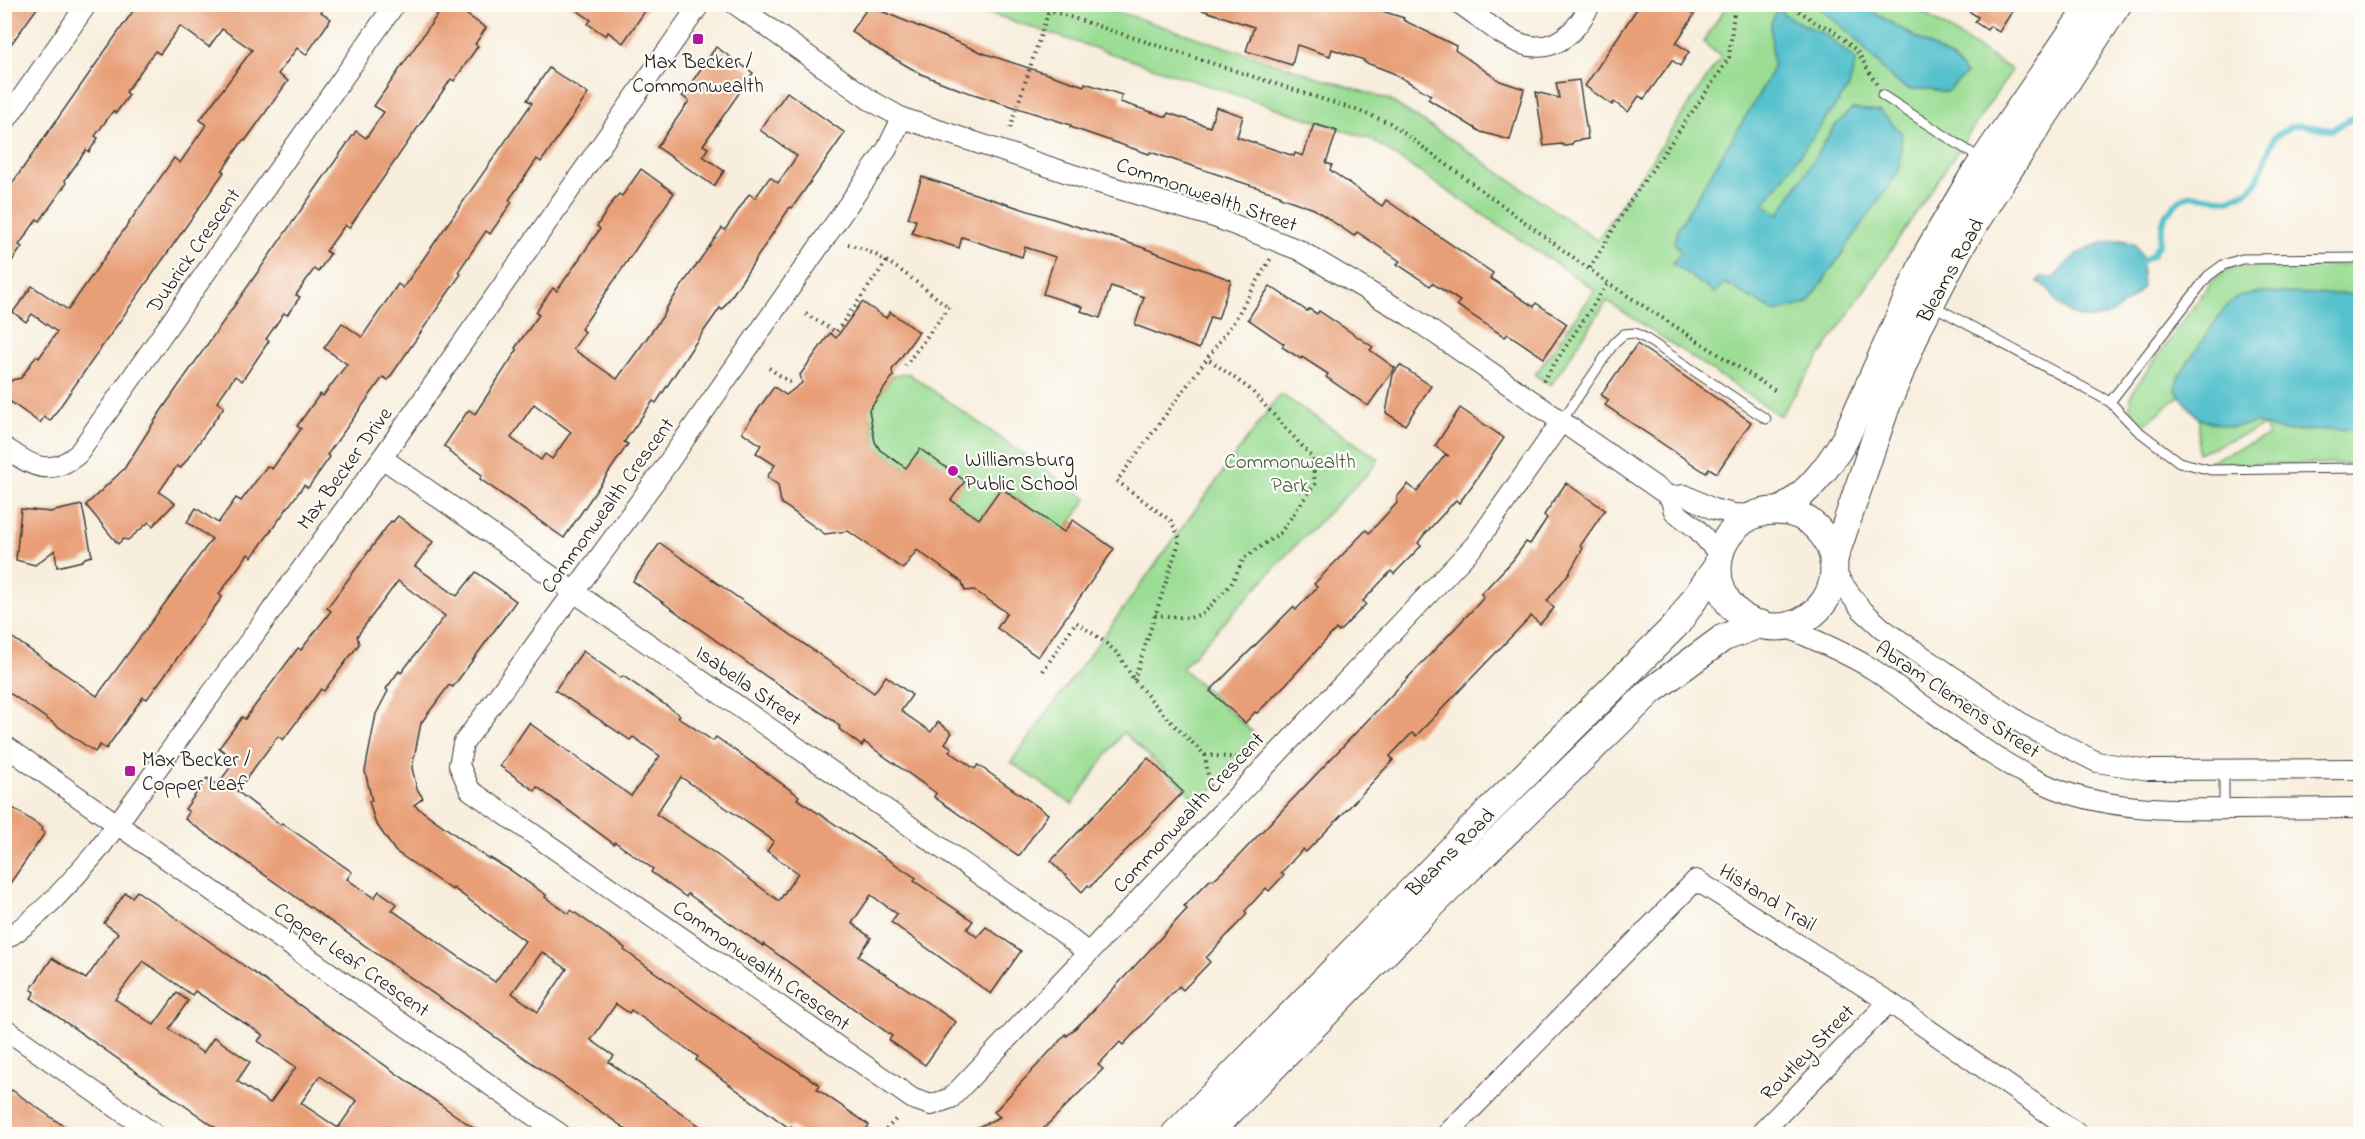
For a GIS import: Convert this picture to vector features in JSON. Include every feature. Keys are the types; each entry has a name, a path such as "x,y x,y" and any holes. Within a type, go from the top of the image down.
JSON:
{"main road":[{"name":"Bleams Road","path":"1767,513 1802,496 1831,463 1845,439 1929,250 1984,161 2091,4"},
{"name":"Bleams Road","path":"1833,567 1886,407 1930,304 1991,196 2118,4"},
{"path":"1767,513 1803,517 1816,527 1826,540 1833,567 1830,588 1823,602 1813,613 1799,621 1772,625 1746,618 1729,602 1719,581 1719,559 1727,537 1739,524 1767,513"},
{"name":"Bleams Road","path":"1175,1134 1470,830 1677,624 1719,559"},
{"name":"Bleams Road","path":"1208,1134 1423,914 1651,691 1722,638 1772,625"}],"street":[{"path":"4,123 87,4"},
{"name":"Dubrick Crescent","path":"4,447 32,464 48,468 64,465 78,454 395,4"},
{"name":"Max Becker Drive","path":"4,940 59,896 99,849 382,458 700,4"},
{"name":"Commonwealth Street","path":"735,4 870,100 902,118 1092,181 1217,218 1299,250 1410,316 1670,497 1674,511 1697,529 1719,559"},
{"path":"1460,4 1522,45 1541,49 1556,43 1573,31 1591,4"},
{"name":"Commonwealth Crescent","path":"902,118 887,149 663,470 463,744 459,765 470,790 913,1099 932,1105 951,1098 1475,544 1561,422"},
{"name":"Isabella Street","path":"382,458 1059,930 1088,953"},
{"name":"Commonwealth Street","path":"1670,497 1685,495 1713,509 1734,514 1767,513"},
{"name":"Abram Clemens Street","path":"1833,567 1861,609 1883,629 2034,730 2097,762 2149,770 2361,768"},
{"name":"Abram Clemens Street","path":"1772,625 1873,670 2013,767 2046,784 2077,795 2151,809 2361,808"},
{"name":"Copper Leaf Crescent","path":"4,745 560,1134"},
{"name":"Histand Trail","path":"1447,1134 1696,880 1889,1002 2077,1134"},
{"name":"Routley Street","path":"1760,1134 1889,1002"},
{"path":"4,1028 154,1134"}],"lane":[{"path":"1882,95 1984,161"},
{"path":"2110,402 2208,276 2223,265 2242,259 2361,258"},
{"path":"1930,304 2110,402 2137,430 2179,462 2211,470 2361,468"},
{"path":"1561,422 1615,342 1624,334 1635,333 1766,418"},
{"path":"2224,770 2224,809"}],"path":[{"path":"1030,4 1390,123 1608,283 1777,392"},
{"path":"1010,128 1051,4"},
{"path":"1590,268 1631,200 1729,57 1736,4"},
{"path":"1789,4 1818,24 1832,29 1857,51 1882,95"},
{"path":"1134,680 1180,539 1171,521 1117,482 1233,323 1280,242"},
{"path":"848,244 867,249 949,307 905,366"},
{"path":"806,314 836,332 886,261"},
{"path":"1543,381 1608,283"},
{"path":"1155,615 1190,618 1204,613 1231,584 1244,558 1280,533 1315,484 1312,457 1251,390 1207,358"},
{"path":"769,368 791,383"},
{"path":"1042,671 1076,622 1119,655 1134,680 1165,717 1205,754 1240,758"},
{"path":"1205,754 1210,790"},
{"path":"882,1134 896,1119"}],"green space":[{"path":"964,5 1097,5 1389,100 1455,142 1597,240 1721,57 1703,42 1727,5 1816,5 1854,37 1891,78 1908,89 1931,89 1946,92 1953,59 1861,5 1911,5 2012,70 1780,416 1607,301 1551,385 1535,375 1595,290 1370,139","holes":["1778,9 1791,19 1824,34 1849,87 1764,204 1779,215 1835,126 1899,171 1808,303 1776,312 1725,283 1672,264 1681,252 1773,68 1771,23"]},
{"path":"2360,264 2360,294 2252,293 2178,377 2176,387 2180,395 2142,427 2134,418 2130,410 2130,400 2134,389 2212,281 2225,270 2236,267"},
{"path":"908,373 1087,499 1064,532 1001,488 979,519 876,447 871,418 856,408 880,394 893,376"},
{"name":"Commonwealth Park","path":"1280,394 1379,459 1182,668 1260,739 1199,803 1123,732 1072,804 1011,762"},
{"path":"2199,419 2232,427 2256,423 2283,431 2360,429 2360,464 2207,464 2209,461 2268,436 2264,426 2198,453"}],"water":[{"path":"1816,5 1861,5 1953,59 1966,74 1946,92 1931,89 1908,89 1891,78 1854,37"},
{"path":"1777,9 1791,19 1824,34 1856,60 1849,87 1764,204 1779,214 1835,126 1852,109 1880,111 1902,133 1899,171 1808,303 1776,312 1725,283 1714,293 1672,263 1681,252 1674,242 1678,228 1773,68 1771,23"},
{"path":"2123,240 2136,245 2141,255 2143,287 2124,305 2104,317 2082,318 2071,313 2055,301 2051,291 2037,282 2041,277 2054,278 2076,255 2092,246"},
{"path":"2252,293 2360,294 2360,429 2283,431 2256,423 2232,427 2199,419 2176,391 2178,377 2224,309 2238,296"}],"building":[{"path":"4,4 40,4 4,54"},
{"path":"138,4 228,4 237,11 242,4 327,4 321,12 331,19 306,55 297,48 278,74 288,81 245,141 243,140 222,171 224,172 50,421 44,417 40,423 4,397 8,392 7,386 12,380 21,378 36,356 39,358 57,332 32,314 26,322 13,312 32,286 68,310 174,158 180,163 206,125 200,120 252,50 222,29 209,47 180,26 160,54 155,51 126,92 129,95 116,113 113,111 95,136 98,138 89,152 86,150 40,221 37,219 19,245 22,247 4,272 4,195"},
{"path":"568,4 650,4 623,43 608,32 606,36 588,24 591,20"},
{"path":"1197,4 1360,4 1404,18 1403,20 1456,46 1455,50 1500,81 1524,89 1510,140 1481,132 1428,99 1431,95 1393,73 1332,49 1330,56 1297,45 1292,65 1246,51 1254,27 1196,8"},
{"path":"1640,4 1696,4 1691,12 1694,15 1676,43 1689,52 1680,66 1672,60 1644,99 1639,96 1628,112 1614,102 1612,105 1585,86"},
{"path":"1958,4 2017,4 1999,32 1990,26 1987,30 1975,22 1978,17"},
{"path":"869,6 983,53 1084,86 1085,83 1122,95 1120,102 1167,117 1168,113 1210,127 1216,107 1243,116 1237,137 1294,156 1295,153 1303,156 1314,124 1337,131 1326,163 1332,165 1330,170 1382,206 1386,200 1493,273 1490,278 1534,307 1536,303 1567,324 1544,358 1508,334 1505,337 1457,305 1460,301 1432,283 1430,286 1397,264 1400,261 1357,232 1354,236 1314,209 1280,197 1280,195 1150,152 1149,154 1070,127 1071,125 961,90 921,74 851,31"},
{"path":"442,8 452,15 457,8 486,28 475,44 478,46 454,81 451,79 349,228 345,225 326,251 330,254 318,272 314,269 296,295 300,297 287,315 284,313 266,339 269,341 242,381 235,376 217,402 224,407 181,468 177,466 159,492 175,503 153,526 149,522 128,540 123,539 118,544 86,505 124,469 161,411 356,131 366,138 384,112 374,106"},
{"path":"716,47 753,73 703,145 708,148 703,156 724,171 714,186 657,147 689,101 682,96"},
{"path":"549,68 588,94 541,162 537,159 509,200 512,202 490,234 486,231 458,272 461,274 388,380 383,377 327,455 330,457 308,488 304,485 252,557 248,554 219,594 222,597 147,699 143,697 106,749 100,745 95,752 4,689 4,632 97,696 212,539 187,522 196,508 218,523 236,498 241,501 267,466 272,469 301,429 297,426 320,394 323,396 347,364 324,348 342,323 362,337 398,284 403,288 532,103 527,100"},
{"path":"1579,80 1588,139 1574,141 1571,145 1565,146 1561,144 1544,146 1536,92 1559,98 1556,83"},
{"path":"787,92 845,133 792,208 790,207 722,310 720,308 656,403 653,401 624,442 628,444 564,538 480,479 482,475 444,446 467,412 469,410 475,414 517,350 515,348 539,315 536,312 553,288 557,291 600,229 597,226 611,204 619,194 622,196 641,169 674,193 581,329 585,332 573,349 617,379 722,228 725,230 749,194 755,198 770,177 778,183 797,156 760,130","holes":["534,404 571,432 552,459 545,454 541,460 511,438"]},
{"path":"922,177 1138,246 1231,280 1218,319 1210,317 1199,349 1135,325 1144,297 1111,286 1100,318 1081,311 1083,307 1043,294 1055,257 1025,247 1022,257 962,237 959,248 912,233 916,220 908,218"},
{"path":"1270,286 1307,311 1309,309 1317,314 1319,311 1373,347 1370,350 1395,368 1368,406 1326,377 1328,374 1282,347 1284,344 1248,319"},
{"path":"862,302 886,318 890,312 919,332 892,370 893,376 869,410 875,442 880,450 906,468 920,449 965,481 951,500 979,519 1001,488 1064,532 1073,520 1114,549 1038,657 997,628 1007,613 974,590 965,591 962,582 917,550 903,569 848,531 825,534 781,503 778,485 767,477 775,465 756,453 761,445 742,432 774,387 786,395 802,383 800,375 830,333 836,338"},
{"path":"1637,344 1751,422 1717,473 1709,468 1706,473 1605,405 1609,400 1601,395"},
{"path":"1400,365 1431,386 1405,425 1386,413 1393,374"},
{"path":"1460,408 1504,438 1471,487 1459,503 1456,500 1423,536 1418,543 1421,546 1394,574 1391,571 1363,601 1366,604 1339,632 1336,629 1287,683 1245,723 1210,691 1293,607 1296,610 1317,587 1314,584 1366,530 1369,533 1397,503 1397,497 1408,484 1417,492 1445,455 1449,456 1435,446"},
{"path":"1566,483 1605,510 1580,546 1583,548 1569,573 1547,601 1554,608 1540,624 1531,616 1416,736 1412,733 1390,756 1393,760 1358,798 1306,852 1303,849 1281,873 1284,875 1269,891 1266,888 1245,911 1247,914 1206,958 1210,962 1183,990 1179,986 1123,1045 1120,1042 1098,1065 1103,1069 1038,1134 963,1134 1000,1117 994,1112 1066,1034 1067,1036 1087,1017 1145,955 1187,909 1184,906 1211,879 1213,880 1232,863 1478,604 1484,597 1481,594 1513,560 1526,542 1530,544 1547,518 1544,515"},
{"path":"82,505 92,556 57,567 55,550 35,565 16,560 21,509 50,512"},
{"path":"398,516 433,542 415,566 457,596 476,572 516,601 453,687 449,685 421,723 412,768 417,789 423,798 414,805 489,859 510,870 546,895 545,897 569,914 571,910 731,1027 820,1085 817,1089 869,1125 863,1134 802,1134 791,1126 789,1128 696,1060 698,1057 693,1053 631,1010 629,1013 616,1004 591,1040 614,1056 609,1062 711,1134 633,1134 185,819 189,812 185,809 207,778 217,785 236,760 219,748 242,717 245,719 298,648 301,650 331,611 327,608 391,521 393,522","holes":["398,581 445,616 386,689 388,691 376,714 365,771 372,801 369,801 375,822 395,851 452,890 453,888 525,941 495,982 392,910 397,904 379,891 374,898 347,879 352,872 282,823 281,825 237,791 278,736 283,740 321,689 324,691 359,644 357,636","542,952 567,969 538,1012 512,993"]},
{"path":"660,543 874,693 886,676 912,695 901,711 931,732 938,722 952,733 945,743 952,748 949,751 975,769 978,765 1048,814 1019,856 934,797 936,793 864,742 862,746 839,729 840,727 834,721 767,677 633,581"},
{"path":"583,651 680,715 678,717 713,741 716,737 799,796 797,799 916,878 914,881 973,921 967,929 977,937 986,927 1021,951 991,994 891,922 897,914 871,895 852,923 871,938 858,956 956,1022 925,1065 889,1040 892,1036 763,944 763,946 688,894 686,897 651,872 653,869 615,842 614,844 537,787 535,791 500,766 529,723 631,796 660,756 633,737 630,740 555,690","holes":["681,777 774,841 767,851 798,873 779,901 713,852 656,814"]},
{"path":"1148,758 1183,792 1090,887 1088,885 1082,892 1051,861"},
{"path":"4,802 43,828 41,830 45,833 4,892"},
{"path":"137,891 482,1134 225,1134 31,998 35,992 31,989 52,958 86,979 118,933 104,923 125,893 132,897","holes":["143,961 192,995 195,991 263,1035 258,1041 296,1067 270,1103 237,1081 250,1062 214,1037 203,1053 169,1029 188,1001 177,993 154,1025 115,999","320,1076 357,1101 338,1128 301,1103"]},
{"path":"12,1090 75,1134 4,1134 4,1101"}],"waterway":[{"path":"2137,264 2153,255 2159,242 2165,215 2182,198 2191,195 2229,200 2251,189 2257,181 2274,137 2293,126 2302,125 2331,130 2360,114"}],"place":[{"name":"Max Becker / Commonwealth","path":"698,39"},
{"name":"Williamsburg Public School","path":"953,471"},
{"name":"Max Becker / Copper Leaf","path":"130,771"}]}
